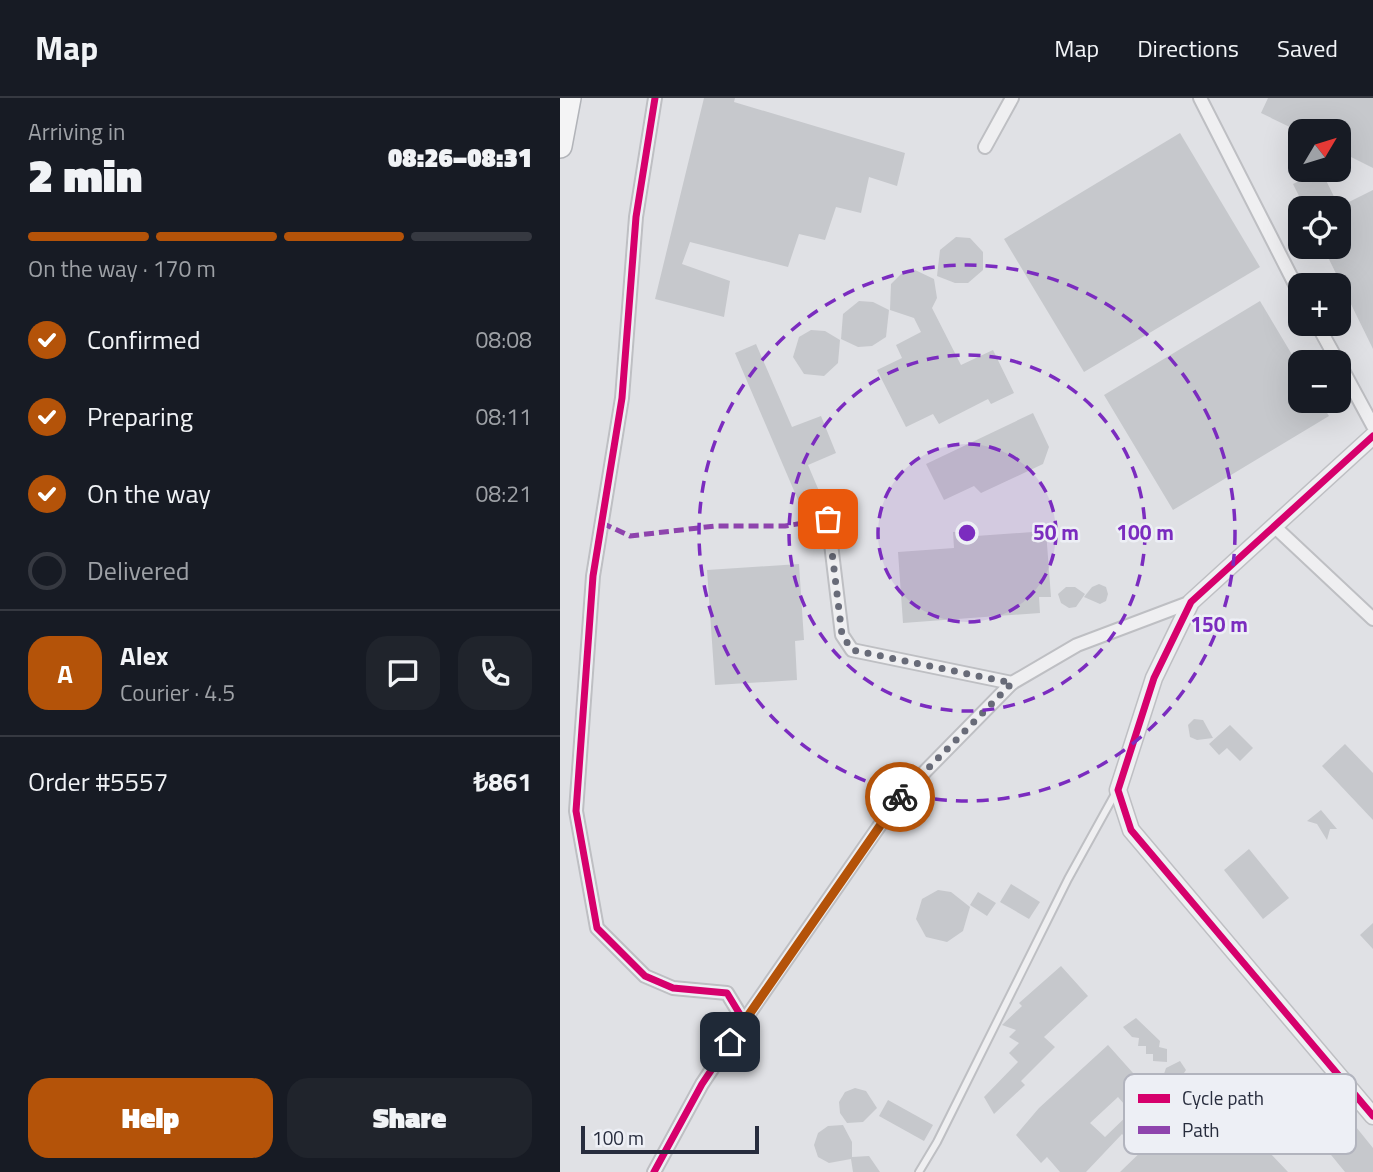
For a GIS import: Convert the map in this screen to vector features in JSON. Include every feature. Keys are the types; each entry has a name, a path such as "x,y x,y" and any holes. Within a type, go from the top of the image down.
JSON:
{"highway":[{"path":"560,146 569,98"}],"street":[{"path":"655,98 636,217 622,398 593,576 576,811 597,928 645,976 673,988 727,993 744,1021"},
{"path":"985,147 1012,98"},
{"path":"1200,98 1289,273"},
{"path":"1351,386 1373,426"},
{"path":"1337,1074 1131,831 1118,790 1154,678 1191,602 1373,436"},
{"path":"828,519 842,635 852,650 1012,683"},
{"path":"1274,526 1373,619"},
{"path":"654,1172 702,1084 898,799 1012,683 1077,645 1191,602"},
{"path":"1356,1096 1373,1116"}],"lane":[{"path":"919,1172 937,1142 1068,879 1118,790"}],"building":[{"path":"704,98 735,98 734,102 905,153 897,186 869,177 861,213 836,207 825,240 799,234 788,267 690,242 682,264 730,281 724,317 655,299"},
{"path":"1268,98 1373,98 1373,168 1351,157 1351,119 1288,119 1288,126 1261,113"},
{"path":"1180,133 1260,267 1084,372 1004,239"},
{"path":"1327,182 1334,196 1299,196 1293,184"},
{"path":"1373,190 1373,349 1351,304 1351,273 1336,273 1329,259 1351,259 1351,201"},
{"path":"956,237 970,238 983,252 983,270 968,283 955,283 937,276 940,250"},
{"path":"915,270 934,279 937,298 932,308 961,365 993,350 1014,393 991,404 988,399 939,424 933,414 906,427 877,370 902,358 896,345 921,332 914,318 890,310 891,284 901,274"},
{"path":"859,301 873,302 889,310 886,337 872,346 858,347 841,339 843,314"},
{"path":"1260,301 1289,350 1288,413 1327,413 1329,416 1173,510 1104,395"},
{"path":"811,330 825,331 840,340 838,363 824,376 804,374 793,357 799,337"},
{"path":"756,344 792,427 821,416 836,453 808,465 819,491 798,500 735,353"},
{"path":"1033,413 1049,447 1043,464 981,493 974,486 944,500 926,464"},
{"path":"976,530 976,536 1046,531 1051,597 1039,597 1040,613 903,623 898,552 954,548 953,532"},
{"path":"799,564 804,640 795,641 797,680 715,685 707,570"},
{"path":"1099,584 1106,587 1108,594 1106,601 1100,604 1084,597 1092,587"},
{"path":"1066,587 1075,587 1085,594 1076,607 1069,608 1061,603 1058,594"},
{"path":"1194,719 1203,720 1213,738 1197,740 1190,737 1188,725"},
{"path":"1230,725 1253,748 1240,761 1227,748 1219,755 1209,744"},
{"path":"1345,744 1373,773 1373,820 1322,766"},
{"path":"1321,810 1337,829 1330,829 1327,840 1317,824 1307,821"},
{"path":"1249,849 1289,898 1263,919 1224,870"},
{"path":"1011,884 1040,902 1029,919 1000,902"},
{"path":"938,890 951,892 970,907 963,931 947,942 926,937 916,919 922,899"},
{"path":"978,892 996,903 987,916 970,905"},
{"path":"1373,923 1373,949 1360,935"},
{"path":"1061,966 1088,996 1044,1037 1055,1047 1021,1081 1025,1085 994,1114 984,1097 1018,1062 1009,1053 1019,1043 1009,1037 1016,1030 1002,1025 1022,1006 1019,1003"},
{"path":"1136,1018 1160,1041 1159,1047 1167,1049 1167,1062 1153,1061 1153,1054 1146,1054 1146,1046 1138,1046 1139,1038 1132,1037 1123,1027"},
{"path":"1108,1045 1134,1074 1124,1074 1124,1104 1118,1097 1090,1123 1105,1137 1124,1119 1124,1136 1122,1134 1086,1172 1060,1172 1047,1157 1041,1163 1016,1135 1039,1108"},
{"path":"1180,1061 1186,1070 1183,1074 1164,1074 1166,1068"},
{"path":"855,1088 866,1091 877,1108 863,1122 847,1123 840,1113 839,1102 845,1092"},
{"path":"888,1100 933,1125 924,1141 879,1116"},
{"path":"843,1125 852,1142 852,1157 869,1156 880,1172 853,1172 851,1159 829,1163 818,1157 814,1145 818,1133 828,1126"},
{"path":"1356,1127 1373,1148 1373,1172 1345,1172 1330,1154 1356,1154"},
{"path":"1139,1154 1271,1154 1288,1172 1120,1172"}],"marked path":[{"path":"602,523 630,536 715,526 785,526 828,519"}],"cycle path":[{"path":"654,1172 702,1084 744,1021 727,993 673,988 645,976 597,928 576,811 593,576 622,398 636,217 655,98"},
{"path":"1337,1074 1131,830 1118,790 1154,678 1191,602 1373,436"},
{"path":"1356,1096 1373,1116"}],"way so far":[{"path":"828,519 842,635 852,650 1012,683 900,797"}],"route":[{"path":"730,1042 900,797"}]}
